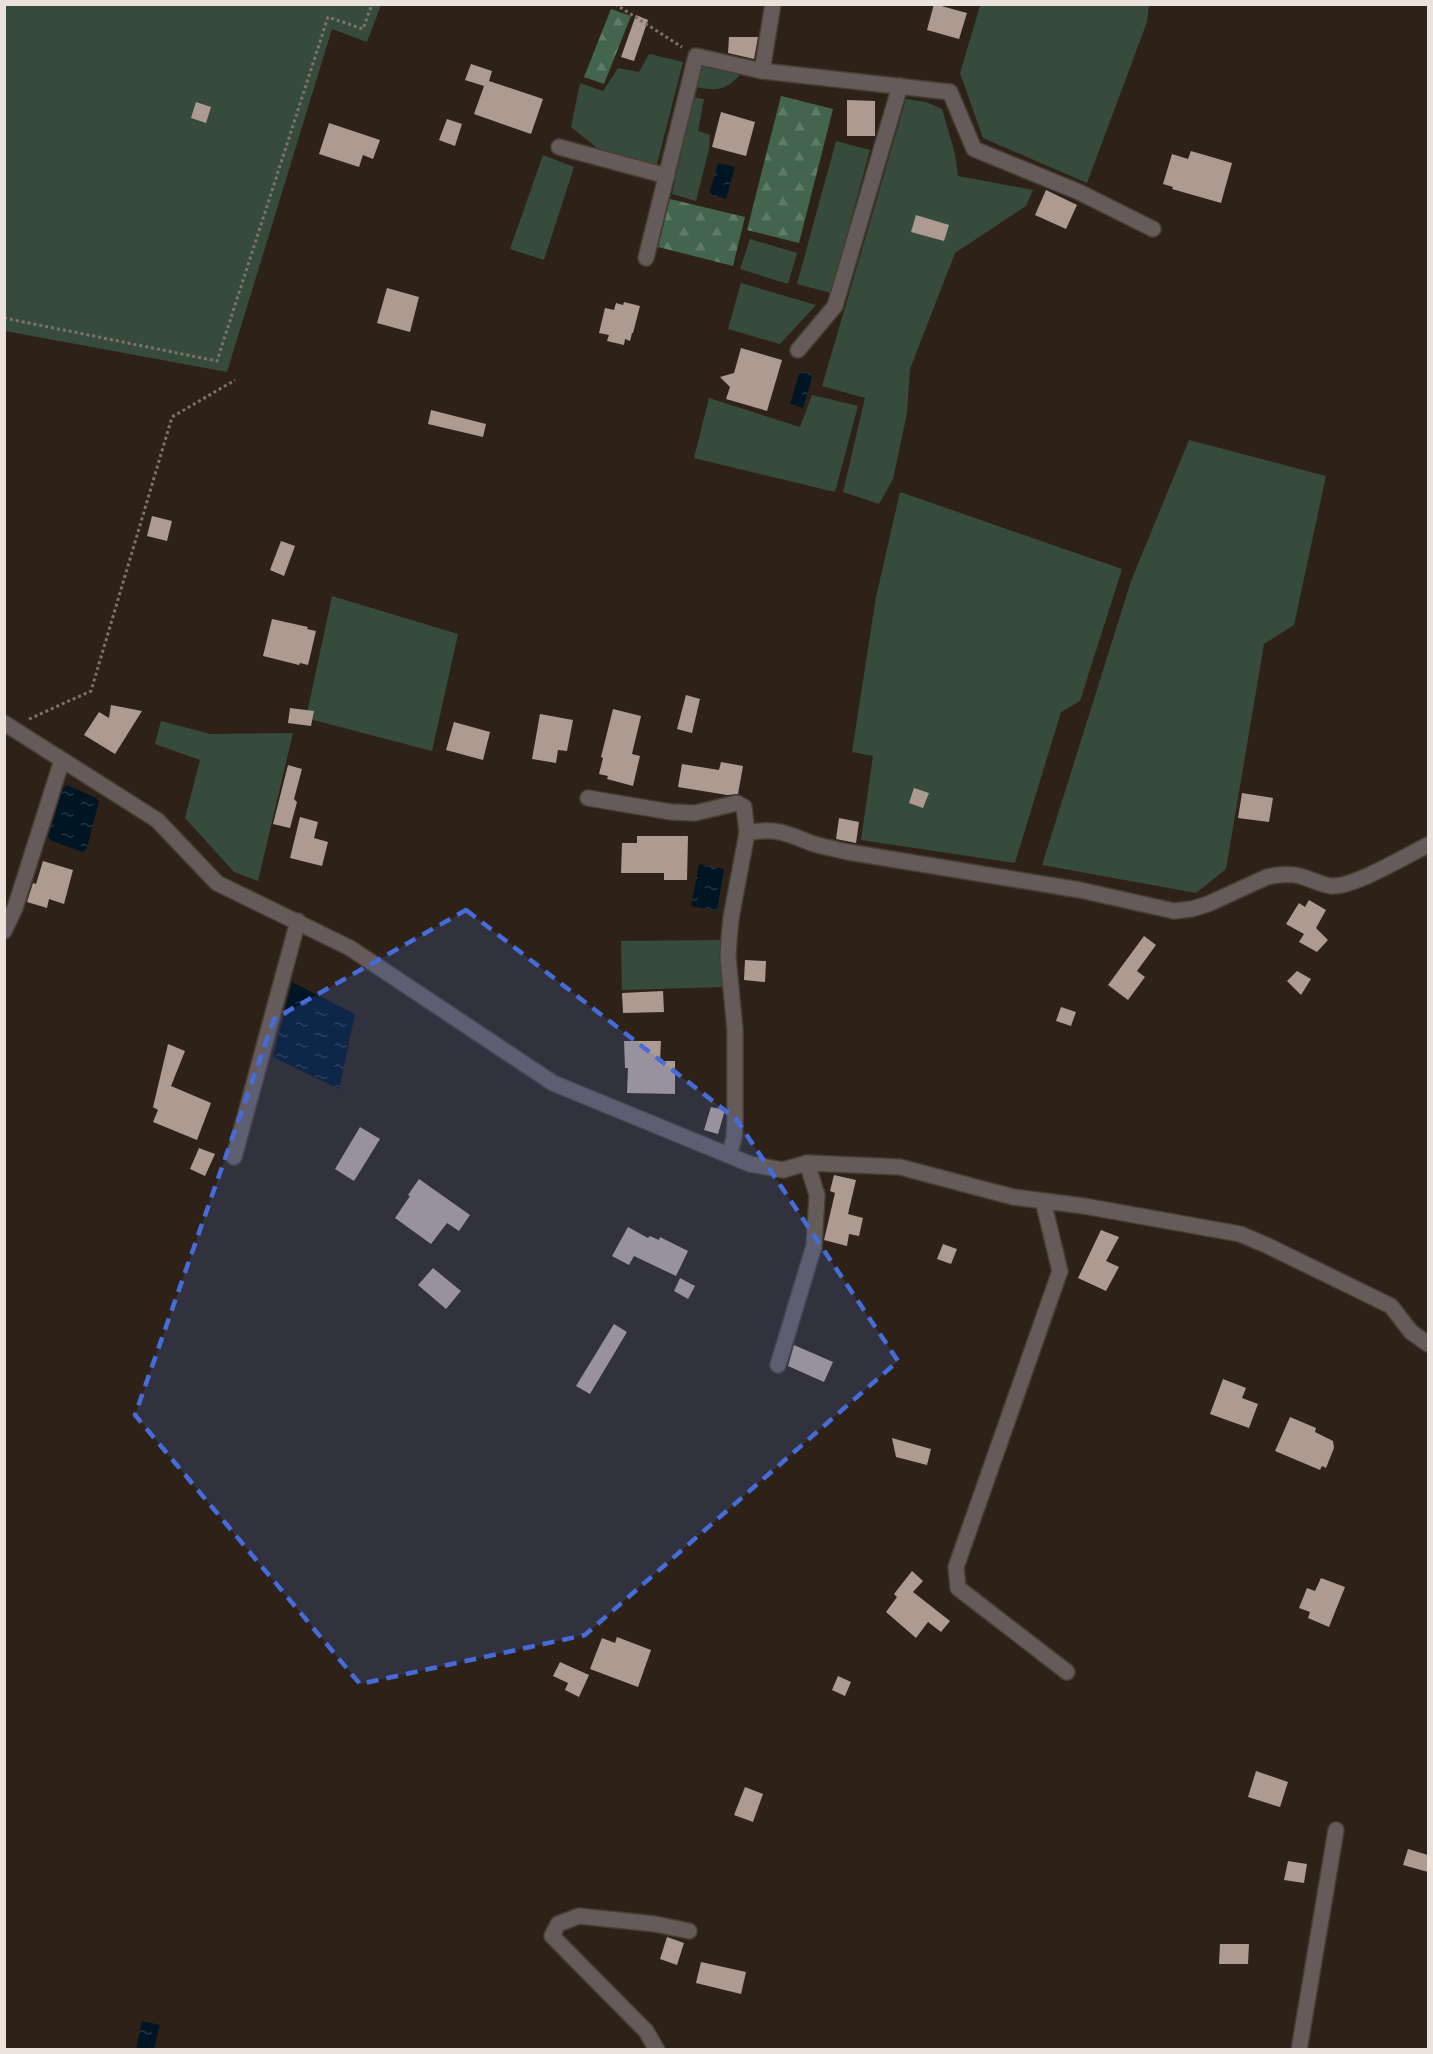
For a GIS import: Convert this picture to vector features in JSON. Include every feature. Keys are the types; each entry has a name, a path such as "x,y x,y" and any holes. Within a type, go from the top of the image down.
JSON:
{"street":[{"path":"762,70 773,4"},
{"path":"646,258 696,56 762,70 950,92 974,149 1079,192 1153,229"},
{"path":"798,350 835,306 900,86"},
{"path":"559,147 666,176"},
{"path":"8,725 157,820 217,883 350,948 553,1083 759,1166 783,1170 807,1163 900,1167 1013,1197 1084,1206 1239,1234 1391,1306 1411,1332 1428,1344"},
{"path":"4,931 15,908 62,760"},
{"path":"588,798 671,812 695,813 737,803 744,807 747,833 731,918 728,957 735,1030 734,1138 729,1155"},
{"path":"747,833 759,830 780,831 848,852 1080,890 1174,911 1208,904 1267,877 1278,875 1301,876 1333,886 1351,883 1428,844"},
{"path":"234,1157 298,921"},
{"path":"778,1365 814,1246 817,1194 807,1163"},
{"path":"1043,1201 1060,1271 956,1567 958,1588 1067,1672"},
{"path":"1299,2049 1336,1830"},
{"path":"657,2049 646,2031 552,1936 558,1924 579,1916 655,1923 689,1931"}],"path":[{"path":"4,318 217,361 328,17 363,29 372,4"},
{"path":"615,4 696,56"},
{"path":"8,725 91,691 172,417 235,380"}],"highlighted area":[{"path":"466,910 736,1119 898,1361 585,1635 360,1684 135,1415 274,1019"}],"green space":[{"path":"4,5 381,5 367,42 332,29 227,372 5,331"},
{"path":"977,5 1149,5 1147,22 1087,183 983,138 960,73 980,6"},
{"path":"611,9 631,16 604,84 584,77"},
{"path":"649,54 683,62 657,164 606,155 571,127 580,83 603,91 618,68 639,72"},
{"path":"702,66 740,75 725,87 709,89 696,87"},
{"path":"781,96 833,109 799,243 747,230"},
{"path":"693,97 704,99 698,131 710,135 709,149 696,201 672,194"},
{"path":"906,99 926,102 942,109 955,154 958,176 1033,190 1026,206 955,253 910,369 907,413 893,479 879,504 843,492 865,398 822,386"},
{"path":"836,141 870,150 831,293 797,284"},
{"path":"543,155 574,167 544,260 510,249"},
{"path":"670,199 745,217 733,266 658,247"},
{"path":"750,239 797,253 788,284 740,269"},
{"path":"741,283 816,305 780,344 728,329"},
{"path":"812,395 858,406 835,492 694,458 709,398 800,427"},
{"path":"1189,440 1326,476 1294,625 1264,644 1226,869 1196,893 1042,865 1131,581"},
{"path":"900,492 1122,569 1080,701 1061,712 1015,863 861,840 873,756 852,752 876,597"},
{"path":"332,596 458,634 432,751 306,718"},
{"path":"161,721 210,734 293,733 258,881 234,872 185,818 200,760 155,744"},
{"path":"721,940 724,987 622,990 621,941"}],"water":[{"path":"718,163 735,167 726,199 709,194"},
{"path":"809,373 812,378 803,408 790,404 799,374"},
{"path":"67,785 99,801 87,848 83,852 52,841 48,837 63,788"},
{"path":"699,864 724,869 717,911 691,906"},
{"path":"292,982 355,1014 339,1089 273,1057"},
{"path":"142,2021 160,2025 154,2049 136,2049"}],"building":[{"path":"934,4 967,13 959,39 927,30"},
{"path":"636,15 648,20 634,61 621,57"},
{"path":"729,37 758,37 754,59 728,53"},
{"path":"471,64 492,71 489,81 543,99 531,134 474,114 484,86 465,80"},
{"path":"847,100 875,101 875,136 847,136"},
{"path":"196,102 211,107 206,123 191,118"},
{"path":"721,112 755,122 746,156 712,147"},
{"path":"447,119 462,124 455,146 439,140"},
{"path":"329,123 380,140 373,159 363,155 359,167 319,154"},
{"path":"1191,151 1232,163 1221,203 1172,189 1173,187 1163,184 1172,154 1188,159"},
{"path":"1046,190 1077,205 1066,229 1035,215"},
{"path":"916,215 949,225 944,241 911,232"},
{"path":"387,288 419,297 410,332 377,323"},
{"path":"624,302 640,306 630,341 625,339 624,345 607,341 609,335 599,333 605,308 614,310 616,303 623,305"},
{"path":"741,348 782,360 767,411 726,399 730,387 720,377 734,373"},
{"path":"431,410 486,424 483,437 428,424"},
{"path":"152,516 172,521 167,541 147,536"},
{"path":"281,541 295,546 284,576 270,570"},
{"path":"272,619 316,631 308,665 263,656"},
{"path":"686,695 700,699 692,733 677,729"},
{"path":"111,705 142,711 115,754 84,735 99,712 109,718"},
{"path":"290,708 314,711 311,726 288,723"},
{"path":"613,709 641,716 632,754 640,756 633,786 607,779 608,776 599,774"},
{"path":"540,714 573,720 567,751 558,750 556,763 532,759"},
{"path":"454,722 490,732 483,760 446,750"},
{"path":"721,762 743,766 738,794 727,795 678,787 682,764 719,770"},
{"path":"288,765 302,769 294,799 297,802 290,828 273,824"},
{"path":"914,788 929,793 923,808 909,803"},
{"path":"1242,793 1273,798 1269,822 1238,818"},
{"path":"300,817 318,822 314,838 328,842 322,866 290,858"},
{"path":"839,818 859,822 856,843 836,839"},
{"path":"637,836 688,836 687,880 664,880 664,873 621,873 622,843 637,843"},
{"path":"43,861 73,870 64,904 49,899 47,908 27,902 33,883 36,884"},
{"path":"1309,900 1326,910 1316,928 1328,940 1317,952 1299,942 1304,934 1286,924 1299,903 1305,907"},
{"path":"1144,936 1156,945 1137,971 1145,977 1128,1000 1108,985"},
{"path":"745,960 766,961 765,982 744,980"},
{"path":"1297,971 1311,979 1301,995 1287,981"},
{"path":"663,991 664,1012 623,1013 622,993"},
{"path":"1061,1007 1076,1012 1071,1026 1056,1021"},
{"path":"624,1041 661,1041 660,1061 675,1061 675,1094 627,1093 628,1068 625,1068"},
{"path":"168,1044 185,1051 171,1086 211,1103 197,1140 153,1122 158,1110 153,1107"},
{"path":"711,1107 725,1110 718,1134 704,1130"},
{"path":"360,1127 380,1139 354,1181 335,1169"},
{"path":"199,1148 215,1154 205,1176 190,1169"},
{"path":"834,1175 856,1180 848,1214 863,1218 859,1236 849,1234 847,1246 824,1240 835,1193 830,1191"},
{"path":"419,1179 470,1215 459,1231 447,1223 431,1244 395,1218"},
{"path":"628,1227 648,1238 650,1236 659,1240 660,1237 688,1251 676,1276 634,1256 629,1265 612,1256"},
{"path":"1101,1230 1119,1237 1106,1261 1119,1267 1106,1291 1078,1278"},
{"path":"943,1244 957,1249 951,1264 937,1259"},
{"path":"433,1268 461,1291 446,1309 418,1285"},
{"path":"680,1278 695,1286 688,1299 674,1291"},
{"path":"614,1324 627,1332 590,1394 576,1386"},
{"path":"794,1345 833,1362 824,1382 788,1366"},
{"path":"1223,1379 1246,1388 1242,1398 1258,1404 1249,1428 1210,1414"},
{"path":"1290,1417 1316,1428 1315,1432 1333,1441 1334,1448 1326,1468 1322,1466 1320,1470 1275,1451"},
{"path":"892,1438 931,1449 927,1465 896,1457"},
{"path":"912,1571 923,1581 913,1592 950,1621 941,1632 928,1622 916,1638 886,1612 897,1597 894,1594"},
{"path":"1321,1578 1345,1587 1329,1627 1308,1618 1310,1612 1299,1608 1307,1588 1315,1591"},
{"path":"617,1637 651,1650 638,1687 590,1669 602,1638 615,1643"},
{"path":"560,1662 589,1675 579,1697 565,1690 568,1683 553,1676"},
{"path":"838,1676 851,1682 845,1696 832,1690"},
{"path":"1256,1771 1288,1782 1280,1807 1248,1797"},
{"path":"745,1787 763,1794 753,1822 734,1815"},
{"path":"1408,1849 1428,1855 1428,1872 1403,1865"},
{"path":"1288,1861 1307,1864 1304,1883 1284,1880"},
{"path":"667,1937 684,1943 677,1965 660,1959"},
{"path":"1220,1944 1249,1944 1248,1964 1219,1964"},
{"path":"701,1962 746,1972 741,1994 696,1983"}]}
